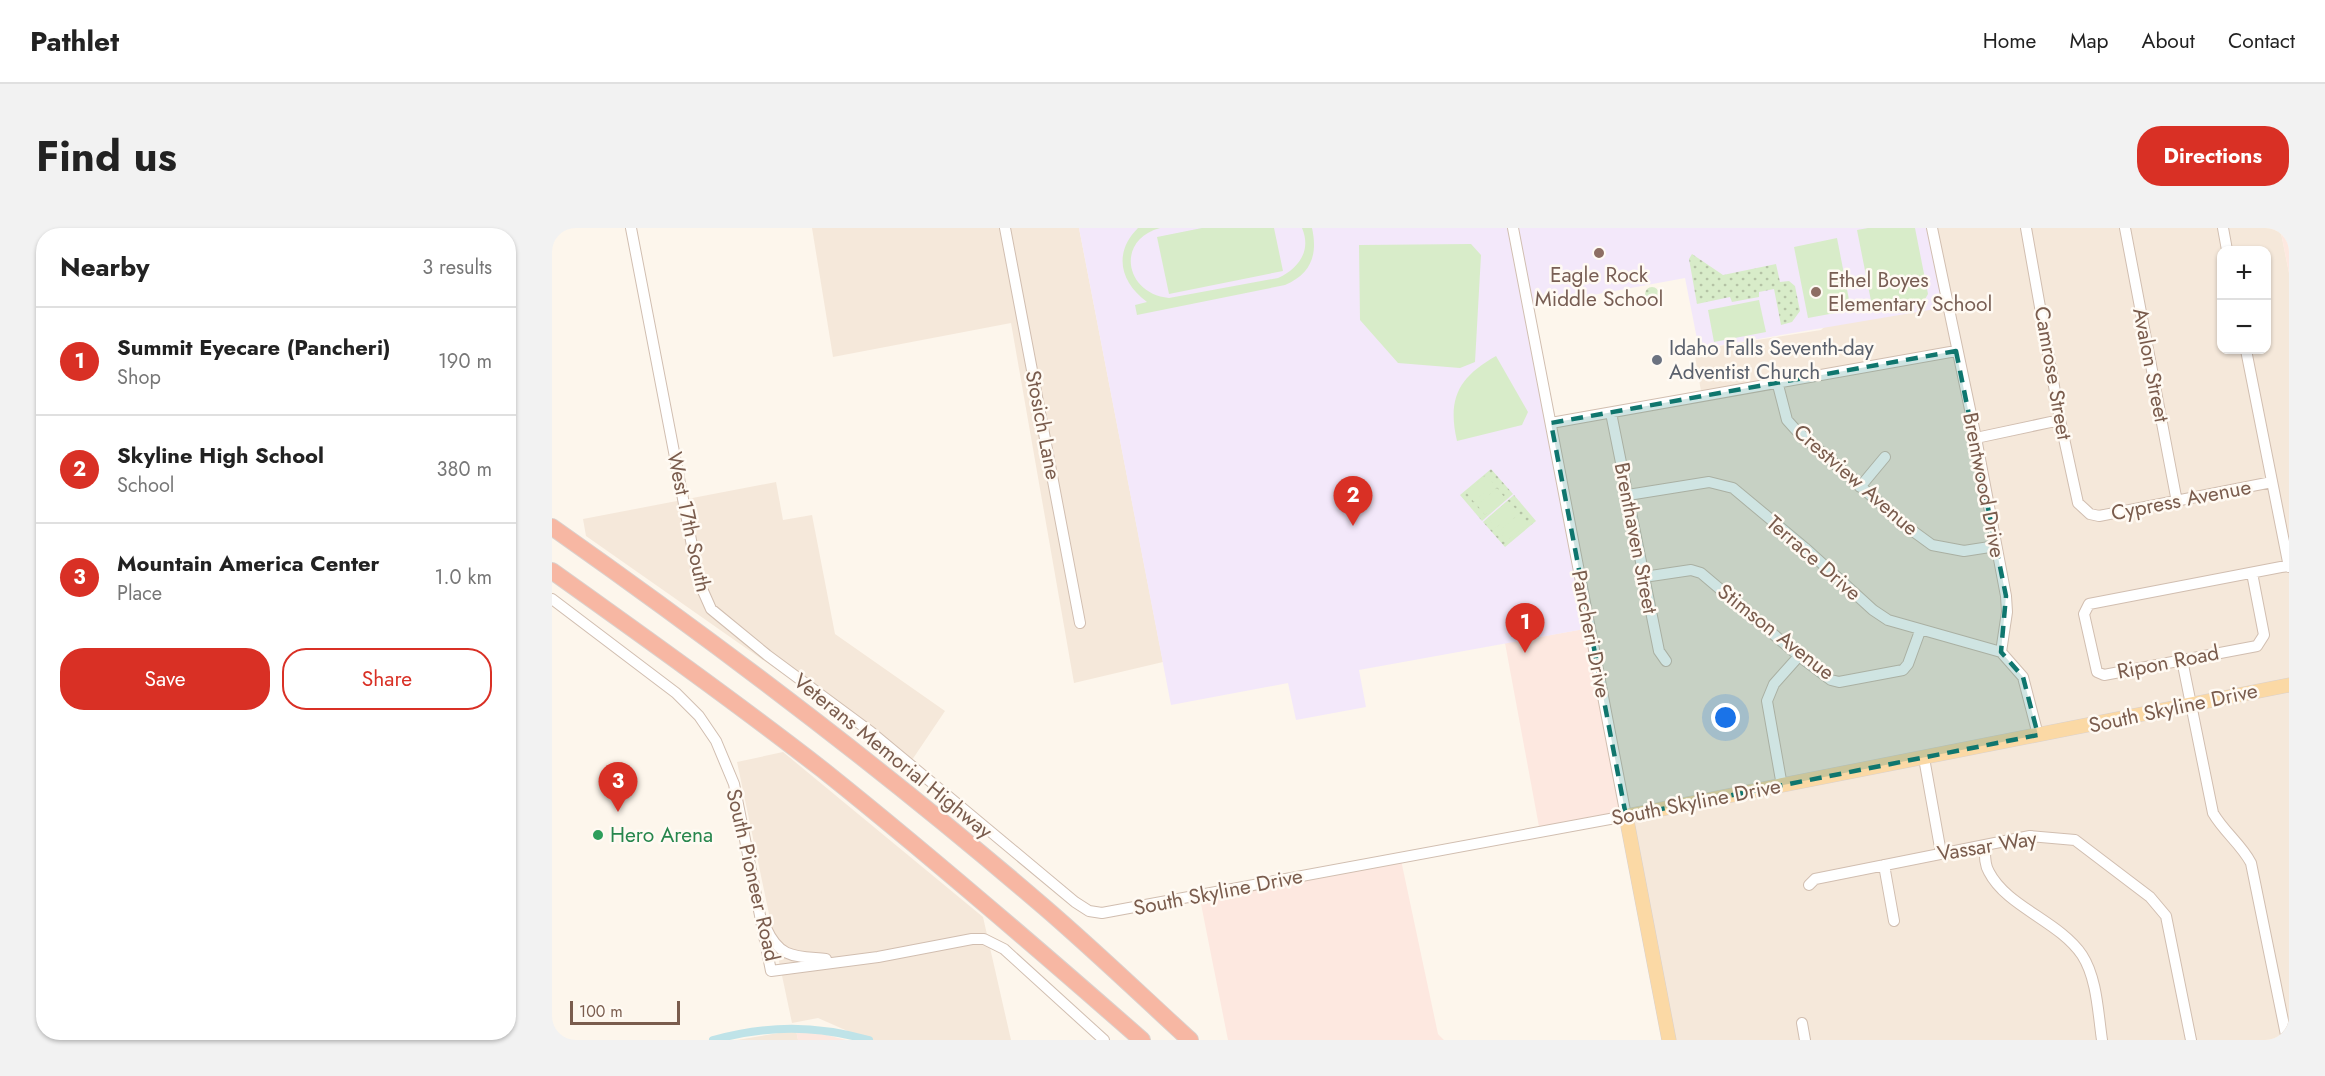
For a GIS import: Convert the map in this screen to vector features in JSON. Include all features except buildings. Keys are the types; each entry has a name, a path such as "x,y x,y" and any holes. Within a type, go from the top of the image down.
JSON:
{"highway":[{"name":"Veterans Memorial Highway","path":"552,527 657,601 824,728 1043,906 1190,1040"},
{"path":"552,571 684,665 823,771 1007,921 1142,1040"}],"main road":[{"name":"South Skyline Drive","path":"1626,816 2289,685"},
{"name":"Pancheri Drive","path":"1626,816 1669,1040"}],"street":[{"name":"West 17th South","path":"631,228 699,582 711,609 766,655 871,732 1075,902 1089,911 1101,913"},
{"name":"Stosich Lane","path":"1005,228 1080,623"},
{"name":"Pancheri Drive","path":"1513,228 1626,816"},
{"name":"Brentwood Drive","path":"1932,228 1976,438 2007,612 2001,652"},
{"name":"Camrose Street","path":"2026,228 2060,420 2078,502 2090,513"},
{"name":"Avalon Street","path":"2125,228 2177,502"},
{"path":"2223,228 2226,246"},
{"path":"1551,423 1778,385 1956,351"},
{"path":"2247,354 2289,567"},
{"name":"Crestview Avenue","path":"1778,385 1787,420 1860,486 1932,545 1964,551 1995,546"},
{"name":"Brenthaven Street","path":"1611,413 1659,651 1666,661"},
{"path":"1976,438 2060,420"},
{"path":"1860,486 1885,457"},
{"name":"Terrace Drive","path":"1628,495 1709,482 1732,488 1805,548 1873,610 1888,620 1920,631 2001,652"},
{"name":"Cypress Avenue","path":"2090,513 2099,516 2272,482"},
{"name":"Ripon Road","path":"2252,573 2264,635 2262,641 2257,645 2104,675 2097,672 2085,608 2089,604 2252,573 2289,567"},
{"name":"Stimson Avenue","path":"1644,577 1691,570 1701,573 1799,656 1832,680 1839,682 1903,670 1908,664 1920,631"},
{"name":"South Pioneer Road","path":"552,599 676,693 699,716 716,741 734,784 771,970 984,939 1004,949 1104,1040"},
{"path":"2001,652 2023,677 2038,735"},
{"path":"1782,786 1767,701 1774,684 1799,656"},
{"path":"2182,660 2213,813 2226,834 2245,852 2251,863 2287,1040"},
{"path":"1924,758 1941,853"},
{"name":"South Skyline Drive","path":"1101,913 1626,816"},
{"name":"Vassar Way","path":"1809,885 1815,879 2030,836 2075,840 2150,897 2166,916 2191,1040"},
{"path":"1985,845 1986,866 2000,888 2053,927 2082,955 2090,971 2103,1040"},
{"path":"1884,865 1894,921"},
{"path":"760,913 770,937 787,954 844,961"},
{"path":"1802,1023 1805,1040"}],"highlighted area":[{"path":"1956,351 2006,596 2001,652 2023,677 2038,735 1626,816 1551,423"}],"shaded area":[{"path":"812,228 1079,228 1163,662 1074,683 1011,323 833,357"},
{"path":"1079,228 1932,228 1947,307 1699,349 1685,278 1528,307 1590,628 1359,670 1366,707 1296,720 1288,683 1171,705"},
{"path":"1932,228 2280,228 2289,273 2289,1040 1669,1040 1551,423 1702,397 1695,356 1699,349 1821,330"},
{"path":"2280,228 2289,228 2289,273"},
{"path":"776,482 783,520 812,515 835,634 945,711 910,763 586,536 583,519"},
{"path":"1590,628 1626,816 1540,832 1505,643"},
{"path":"783,752 983,917 1011,1040 868,1040 818,1018 792,1023 737,762"},
{"path":"1401,860 1438,1034 1444,1040 1228,1040 1200,899"},
{"path":"796,1030 798,1040 737,1040"},
{"path":"796,1030 815,1032 846,1040 798,1040"}],"green space":[{"path":"1138,228 1160,228 1146,234 1136,243 1131,254 1131,266 1135,277 1143,287 1154,294 1169,298 1278,278 1292,270 1304,252 1305,236 1302,228 1312,228 1313,255 1307,269 1285,285 1137,315 1135,305 1147,302 1131,286 1123,267 1123,257 1125,247"},
{"path":"1202,228 1274,228 1283,271 1169,294 1157,237"},
{"path":"1915,228 1928,294 1924,301 1873,311 1857,230"},
{"path":"1837,238 1851,310 1808,318 1794,247"},
{"path":"1471,244 1481,255 1475,362 1460,368 1398,363 1360,320 1359,245"},
{"path":"1692,254 1723,275 1776,264 1780,282 1789,281 1795,286 1800,311 1792,322 1781,325 1774,289 1759,292 1759,297 1732,302 1730,297 1697,304 1689,259"},
{"path":"1652,287 1657,289 1659,294 1657,299 1652,301 1647,299 1645,294 1647,289"},
{"path":"1759,300 1766,332 1714,342 1708,310"},
{"path":"1496,356 1528,412 1522,425 1457,441 1454,413 1459,390 1473,372"},
{"path":"1491,469 1513,494 1482,521 1460,495"},
{"path":"1486,475 1494,484 1474,502 1466,492"},
{"path":"1497,488 1505,498 1485,515 1477,505"},
{"path":"1514,495 1536,521 1505,547 1483,522"},
{"path":"1508,501 1517,510 1496,528 1488,518"},
{"path":"1519,514 1528,523 1507,541 1499,531"}],"waterway":[{"path":"713,1040 772,1029 810,1029 869,1040"}],"place":[{"name":"Eagle Rock Middle School","path":"1599,253"},
{"name":"Ethel Boyes Elementary School","path":"1816,292"},
{"name":"Idaho Falls Seventh-day Adventist Church","path":"1657,360"},
{"name":"Skyline High School","path":"1353,526"},
{"name":"Summit Eyecare (Pancheri)","path":"1525,653"},
{"name":"Mountain America Center","path":"618,812"},
{"name":"Hero Arena","path":"598,835"}]}
